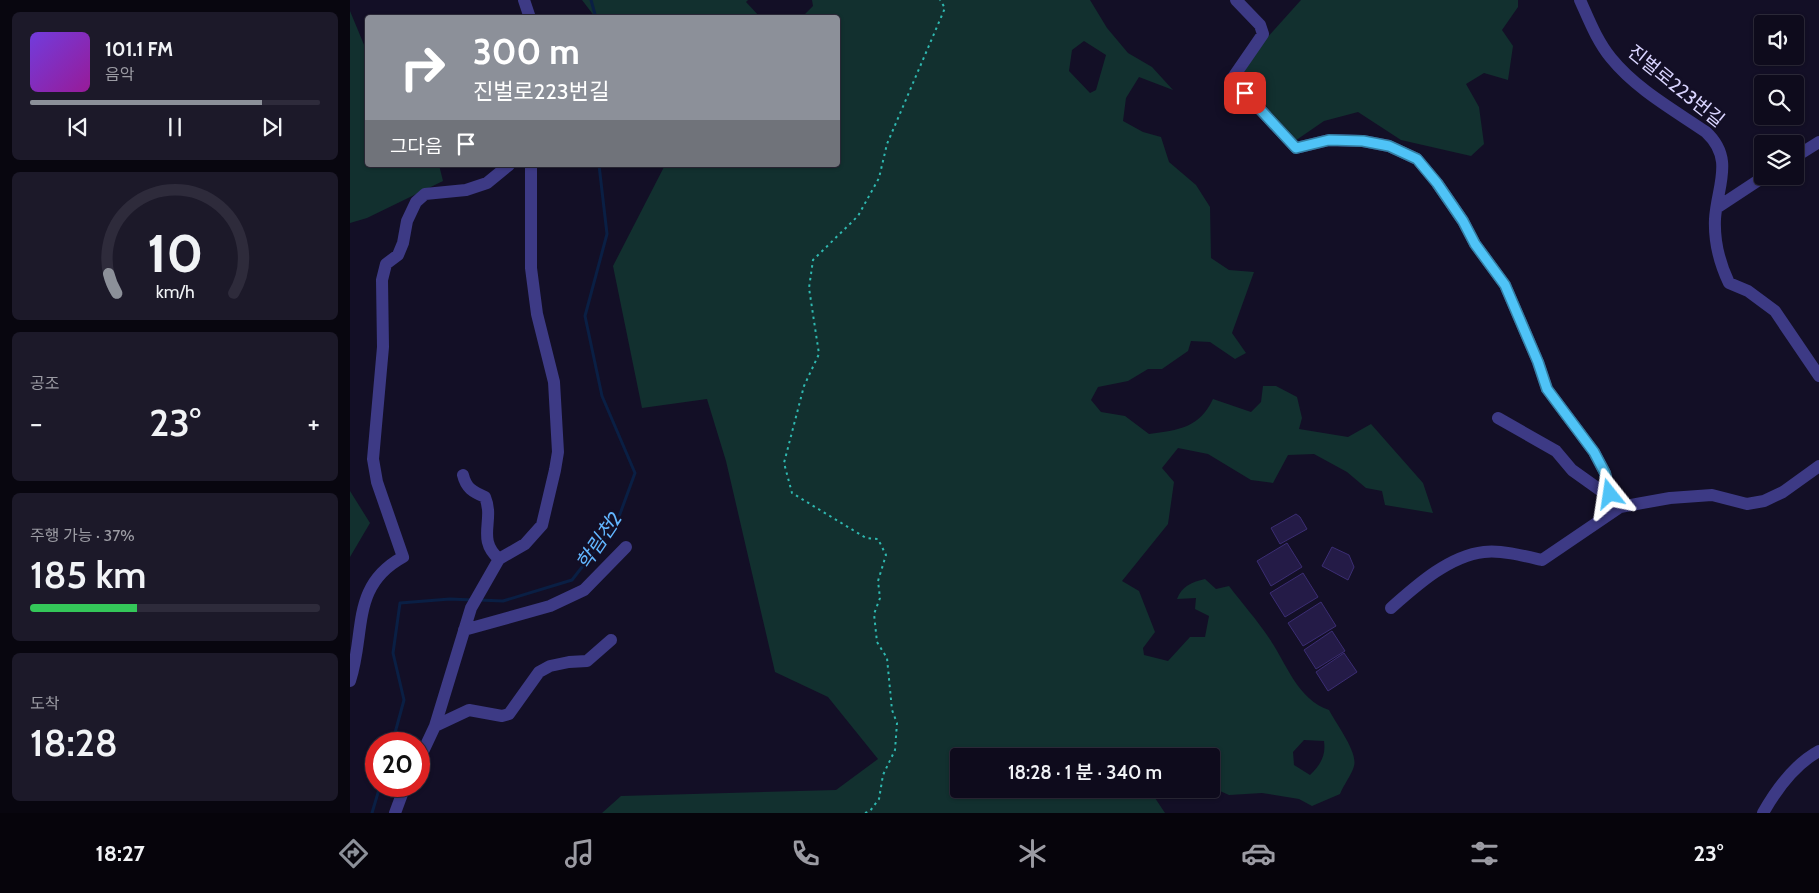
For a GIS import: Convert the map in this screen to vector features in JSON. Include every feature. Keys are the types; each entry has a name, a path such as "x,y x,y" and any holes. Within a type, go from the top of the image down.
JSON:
{"lane":[{"path":"524,0 529,15"},
{"path":"1236,0 1260,25 1263,34 1232,79 1296,148 1329,140 1363,141 1389,146 1417,159 1437,183 1463,221 1475,244 1505,285 1538,362 1547,389 1594,452 1605,473 1610,494 1620,507"},
{"name":"진벌로223번길","path":"1580,0 1598,39 1630,79 1716,142 1724,172 1715,217 1717,248 1730,283 1748,291 1775,311 1819,376"},
{"path":"1804,151 1819,142"},
{"path":"350,681 356,652 357,626 361,607 372,580 387,565 403,557 377,482 373,459 383,347 382,280 386,264 398,255 403,243 406,221 416,202 425,194 474,188 487,183 507,167"},
{"path":"430,737 435,726 471,608 499,559 525,544 542,525 558,452 554,382 537,314 531,268 531,167"},
{"path":"1718,207 1754,183"},
{"path":"1498,418 1556,451 1572,470 1600,490 1610,494"},
{"path":"1391,608 1436,572 1458,560 1484,552 1542,560 1620,507 1670,498 1712,495 1747,504 1764,501 1783,492 1819,466"},
{"path":"463,475 465,484 472,491 485,497 489,506 486,540 490,551 499,559"},
{"path":"464,630 550,606 584,590 626,547"},
{"path":"435,726 469,710 502,716 510,714 539,672 550,666 568,662 587,661 611,640"},
{"path":"1762,813 1769,801 1792,773 1808,757 1819,751"},
{"path":"394,813 401,797"}],"path":[{"path":"865,813 870,811 880,799 883,775 895,750 897,723 892,710 887,658 877,642 874,614 880,598 878,581 886,555 878,540 866,538 792,493 784,463 804,386 819,354 809,288 813,260 858,216 879,178 887,144 945,8 940,0"}],"green space":[{"path":"582,0 748,0 746,2 758,15 593,15"},
{"path":"812,0 1090,0 1107,28 1128,53 1152,67 1173,90 1139,77 1126,98 1123,121 1143,132 1161,137 1169,162 1196,185 1210,207 1211,258 1229,270 1254,272 1232,333 1246,353 1235,359 1210,342 1191,341 1188,351 1162,369 1148,369 1128,381 1098,387 1091,400 1101,412 1125,416 1149,434 1179,429 1195,422 1213,399 1251,412 1261,402 1263,386 1276,386 1297,397 1302,418 1299,429 1348,437 1371,424 1423,483 1433,513 1385,505 1382,491 1366,488 1347,472 1314,454 1288,455 1273,483 1251,480 1208,454 1178,448 1162,468 1174,482 1168,524 1122,581 1139,591 1155,632 1143,648 1144,655 1168,661 1190,637 1205,637 1209,616 1195,609 1196,598 1177,599 1182,591 1192,583 1205,579 1216,589 1229,586 1264,631 1294,680 1309,698 1329,710 1346,738 1353,753 1354,766 1340,794 1312,806 1299,799 1262,793 1229,795 1220,791 1220,748 950,748 950,798 1155,798 1165,813 602,813 621,796 836,790 878,759 828,697 775,672 726,461 707,399 642,408 613,266 664,167 840,167 840,15 804,15 813,6","holes":["1084,41 1106,55 1096,90 1090,93 1069,71 1072,50","1304,740 1324,741 1322,760 1310,775 1294,765 1293,752"]},
{"path":"1301,0 1518,0 1518,7 1502,30 1513,46 1508,80 1484,73 1466,84 1479,107 1484,144 1471,156 1401,140 1358,112 1324,121 1292,143 1244,74 1246,61"},
{"path":"350,11 365,47 365,167 440,167 443,181 367,218 350,223"},
{"path":"350,491 370,523 350,557"}],"building":[{"path":"1296,514 1307,529 1280,544 1271,528"},
{"path":"1287,543 1302,567 1271,586 1257,561"},
{"path":"1332,547 1349,555 1354,567 1348,580 1322,566"},
{"path":"1303,573 1318,597 1285,617 1270,593"},
{"path":"1321,602 1336,626 1303,646 1288,623"},
{"path":"1332,631 1345,651 1316,669 1304,650"},
{"path":"1344,653 1357,672 1328,691 1316,672"}],"waterway":[{"name":"학림천2","path":"591,0 595,15"},
{"name":"학림천2","path":"479,600 503,601 572,580 617,522 635,473 602,396 585,316 607,234 599,167"},
{"name":"학림천2","path":"395,732 404,700 393,653 400,603 450,599 473,600"},
{"name":"학림천2","path":"372,813 377,797"}],"route":[{"path":"1245,93 1296,148 1329,140 1363,141 1389,146 1417,159 1437,183 1463,221 1475,244 1505,285 1538,362 1547,389 1572,420 1594,452 1605,473 1610,494"}]}
